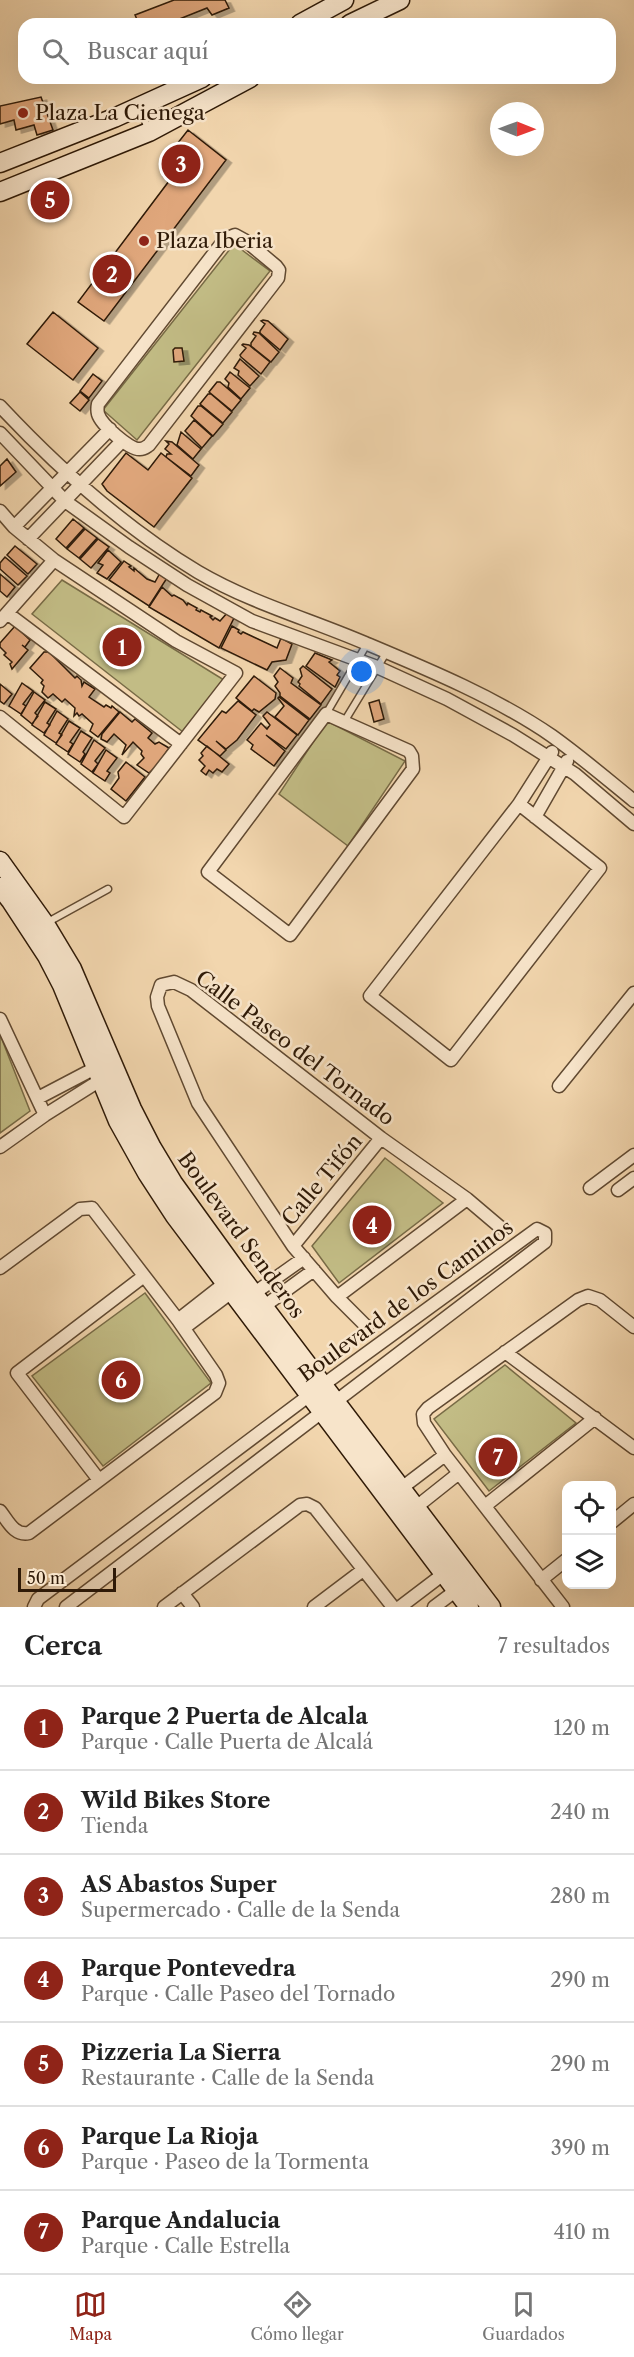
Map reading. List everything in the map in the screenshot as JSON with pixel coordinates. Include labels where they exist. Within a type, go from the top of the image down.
[{"type":"main road","points":[[311,18],[344,0]]},
{"type":"main road","points":[[362,18],[400,0]]},
{"type":"main road","points":[[0,163],[140,107],[189,84]]},
{"type":"main road","points":[[0,192],[149,132],[239,84]]},
{"type":"main road","name":"Boulevard Senderos","points":[[0,861],[39,928]]},
{"type":"main road","name":"Boulevard Senderos","points":[[0,887],[39,928],[72,969],[97,1024],[106,1070],[173,1182],[244,1293],[463,1585],[491,1607]]},
{"type":"main road","name":"Boulevard Senderos","points":[[463,1585],[469,1607]]},
{"type":"street","points":[[235,235],[242,238],[276,266],[279,270],[278,278],[149,445],[135,449],[122,441],[98,416],[100,399],[225,239],[235,235]]},
{"type":"street","points":[[0,406],[30,439],[119,516],[198,572],[271,608],[386,652],[482,697],[558,741],[634,801]]},
{"type":"street","points":[[14,527],[110,429]]},
{"type":"street","points":[[0,433],[65,501],[138,554],[187,585],[252,621],[377,667],[447,699],[564,767],[599,793],[634,824]]},
{"type":"street","points":[[28,539],[122,441]]},
{"type":"street","points":[[0,511],[14,527],[54,560],[176,642],[236,673],[124,817],[0,717]]},
{"type":"street","points":[[54,560],[4,617],[181,744]]},
{"type":"street","points":[[326,714],[409,751],[412,756],[413,769],[290,935],[208,872],[326,714]]},
{"type":"street","points":[[519,804],[600,868],[451,1060],[370,996],[519,804],[558,741]]},
{"type":"street","points":[[535,817],[572,752]]},
{"type":"street","name":"Calle Paseo del Tornado","points":[[367,1327],[293,1246],[198,1103],[158,1006],[157,997],[161,985],[174,982],[191,990],[381,1138],[467,1199],[500,1227]]},
{"type":"street","points":[[559,1086],[634,993]]},
{"type":"street","points":[[0,1019],[45,1115]]},
{"type":"street","points":[[38,1098],[106,1070]]},
{"type":"street","points":[[0,1148],[106,1070]]},
{"type":"street","name":"Calle Tifón","points":[[293,1246],[381,1138]]},
{"type":"street","points":[[590,1188],[634,1155]]},
{"type":"street","points":[[618,1190],[634,1178]]},
{"type":"street","points":[[338,1297],[467,1199]]},
{"type":"street","points":[[0,1268],[85,1207],[92,1208],[181,1324],[216,1375],[219,1383],[215,1393],[29,1533],[22,1534],[15,1531],[0,1511]]},
{"type":"street","name":"Boulevard de los Caminos","points":[[34,1607],[38,1599],[317,1390],[537,1229],[545,1233],[545,1242],[66,1607]]},
{"type":"street","points":[[181,1324],[244,1293],[304,1258]]},
{"type":"street","points":[[244,1293],[314,1270]]},
{"type":"street","points":[[99,1480],[16,1372],[144,1276]]},
{"type":"street","points":[[563,1607],[445,1455],[424,1423],[423,1414],[428,1408],[578,1300],[588,1296],[600,1300],[634,1327]]},
{"type":"street","points":[[505,1352],[634,1448]]},
{"type":"street","points":[[485,1506],[595,1418]]},
{"type":"street","points":[[394,1494],[445,1455]]},
{"type":"street","points":[[409,1513],[459,1473]]},
{"type":"street","points":[[164,1607],[300,1505],[307,1504],[315,1508],[393,1607]]},
{"type":"street","points":[[616,1519],[634,1504]]},
{"type":"street","points":[[541,1580],[562,1564]]},
{"type":"street","points":[[400,1607],[451,1568]]},
{"type":"street","points":[[314,1607],[363,1570]]},
{"type":"street","points":[[434,1607],[463,1585]]},
{"type":"street","points":[[182,1593],[193,1607]]},
{"type":"lane","points":[[140,107],[149,132]]},
{"type":"lane","points":[[326,714],[367,644]]},
{"type":"lane","points":[[344,722],[386,652]]},
{"type":"lane","points":[[39,928],[108,889]]},
{"type":"shaded area","points":[[234,244],[270,271],[137,440],[103,410]]},
{"type":"shaded area","points":[[62,580],[224,680],[183,732],[32,614]]},
{"type":"shaded area","points":[[327,721],[405,761],[348,846],[279,794]]},
{"type":"shaded area","points":[[0,1038],[30,1111],[0,1133]]},
{"type":"shaded area","points":[[385,1158],[443,1203],[339,1283],[312,1246]]},
{"type":"shaded area","points":[[145,1293],[211,1383],[103,1466],[32,1376]]},
{"type":"shaded area","points":[[505,1365],[576,1423],[489,1491],[434,1419]]},
{"type":"building","points":[[174,0],[225,0],[229,8],[212,15],[207,8],[182,18],[136,18],[135,15]]},
{"type":"building","name":"Plaza La Cienega","points":[[41,97],[53,130],[37,135],[34,125],[16,130],[14,120],[0,124],[0,106]]},
{"type":"building","name":"Plaza Iberia","points":[[188,130],[226,160],[104,321],[78,302],[169,181],[163,176],[171,164],[170,153]]},
{"type":"building","points":[[58,187],[64,207],[42,214],[36,193]]},
{"type":"building","points":[[53,312],[98,348],[73,380],[27,344]]},
{"type":"building","points":[[261,321],[268,321],[288,339],[280,350],[260,333],[265,324]]},
{"type":"building","points":[[254,332],[259,333],[279,352],[271,362],[251,346],[256,336]]},
{"type":"building","points":[[243,344],[249,345],[270,362],[261,374],[241,357],[240,355],[246,348]]},
{"type":"building","points":[[182,348],[184,361],[174,362],[173,350]]},
{"type":"building","points":[[240,359],[259,376],[250,386],[234,368]]},
{"type":"building","points":[[230,372],[250,388],[241,399],[228,387],[229,383],[225,379]]},
{"type":"building","points":[[93,374],[102,381],[89,398],[80,391]]},
{"type":"building","points":[[217,382],[241,400],[232,411],[209,392]]},
{"type":"building","points":[[80,392],[89,400],[80,411],[70,403]]},
{"type":"building","points":[[208,394],[232,412],[223,423],[200,404]]},
{"type":"building","points":[[198,406],[223,424],[213,436],[191,416]]},
{"type":"building","points":[[194,420],[212,436],[202,448],[185,431]]},
{"type":"building","points":[[181,432],[201,449],[193,459],[177,445]]},
{"type":"building","points":[[166,441],[172,442],[199,465],[191,476],[166,457],[167,454],[171,454],[165,449],[169,444]]},
{"type":"building","points":[[126,453],[148,470],[161,453],[192,478],[154,527],[107,491],[102,484]]},
{"type":"building","points":[[7,459],[16,472],[0,486],[0,466]]},
{"type":"building","points":[[73,519],[84,528],[66,548],[56,539]]},
{"type":"building","points":[[85,529],[97,538],[79,558],[67,549]]},
{"type":"building","points":[[98,539],[109,547],[91,568],[80,559]]},
{"type":"building","points":[[15,546],[37,564],[28,574],[7,555]]},
{"type":"building","points":[[108,550],[121,562],[107,579],[97,573],[103,565],[98,563]]},
{"type":"building","points":[[5,557],[27,576],[18,585],[0,569],[0,563]]},
{"type":"building","points":[[124,561],[147,579],[155,582],[160,573],[167,578],[149,606],[109,580]]},
{"type":"building","points":[[0,574],[15,587],[7,597],[0,591]]},
{"type":"building","points":[[162,587],[187,605],[188,603],[197,608],[196,610],[212,616],[210,617],[213,620],[215,618],[220,621],[228,612],[235,616],[219,648],[149,607]]},
{"type":"building","points":[[15,626],[30,640],[25,647],[22,645],[28,650],[12,669],[10,664],[12,662],[4,655],[6,653],[0,647],[0,643]]},
{"type":"building","points":[[232,626],[241,634],[243,632],[277,648],[281,638],[292,644],[286,660],[272,662],[267,670],[221,648]]},
{"type":"building","points":[[44,652],[49,652],[75,678],[77,676],[82,686],[84,682],[95,689],[89,697],[104,707],[106,705],[111,708],[112,706],[119,712],[98,737],[90,731],[93,724],[82,714],[79,716],[77,713],[74,716],[75,708],[65,699],[62,702],[53,694],[48,698],[42,692],[43,680],[30,668]]},
{"type":"building","points":[[315,653],[332,660],[329,662],[340,671],[335,687],[306,666]]},
{"type":"building","points":[[303,666],[332,689],[321,704],[299,686],[298,682],[302,676],[300,669]]},
{"type":"building","points":[[280,668],[293,678],[291,683],[321,705],[310,719],[280,696],[275,686],[278,682],[274,676]]},
{"type":"building","points":[[254,676],[276,693],[275,699],[259,712],[254,709],[252,711],[236,698]]},
{"type":"building","points":[[22,683],[33,691],[23,704],[26,706],[21,714],[9,706]]},
{"type":"building","points":[[0,684],[12,694],[4,704],[0,701]]},
{"type":"building","points":[[34,692],[45,700],[35,713],[38,716],[32,724],[21,715]]},
{"type":"building","points":[[279,697],[309,720],[298,735],[275,717],[284,706]]},
{"type":"building","points":[[379,700],[384,719],[374,722],[369,703]]},
{"type":"building","points":[[238,701],[256,715],[237,740],[226,749],[216,741],[226,750],[220,756],[198,740],[222,711],[226,713]]},
{"type":"building","points":[[45,702],[56,709],[44,733],[32,725]]},
{"type":"building","points":[[57,711],[68,719],[56,743],[44,735]]},
{"type":"building","points":[[120,712],[132,722],[135,719],[152,733],[148,738],[155,744],[159,742],[169,748],[164,759],[149,773],[137,765],[144,758],[142,751],[133,742],[122,755],[126,745],[114,734],[107,742],[101,739],[102,734]]},
{"type":"building","points":[[267,712],[297,735],[286,749],[266,735],[285,751],[274,766],[251,749],[253,745],[247,740],[261,723],[267,729],[270,725],[263,716]]},
{"type":"building","points":[[69,721],[80,728],[70,742],[73,744],[68,752],[56,744]]},
{"type":"building","points":[[81,731],[92,738],[80,762],[68,754]]},
{"type":"building","points":[[94,740],[105,748],[95,761],[98,764],[92,772],[81,764]]},
{"type":"building","points":[[207,746],[229,764],[222,772],[217,769],[213,773],[209,770],[206,775],[201,771],[205,766],[199,760]]},
{"type":"building","points":[[106,750],[117,758],[107,771],[110,773],[105,781],[93,773]]},
{"type":"building","points":[[126,762],[145,777],[126,801],[111,789],[119,778],[118,772]]},
{"type":"place","name":"Plaza La Cienega","points":[[23,113]]},
{"type":"place","name":"AS Abastos Super","points":[[181,164]]},
{"type":"place","name":"Pizzeria La Sierra","points":[[50,200]]},
{"type":"place","name":"Plaza Iberia","points":[[144,241]]},
{"type":"place","name":"Wild Bikes Store","points":[[112,274]]},
{"type":"place","name":"Parque 2 Puerta de Alcala","points":[[122,647]]},
{"type":"place","name":"Parque Pontevedra","points":[[372,1225]]},
{"type":"place","name":"Parque La Rioja","points":[[121,1380]]},
{"type":"place","name":"Parque Andalucia","points":[[498,1457]]}]
